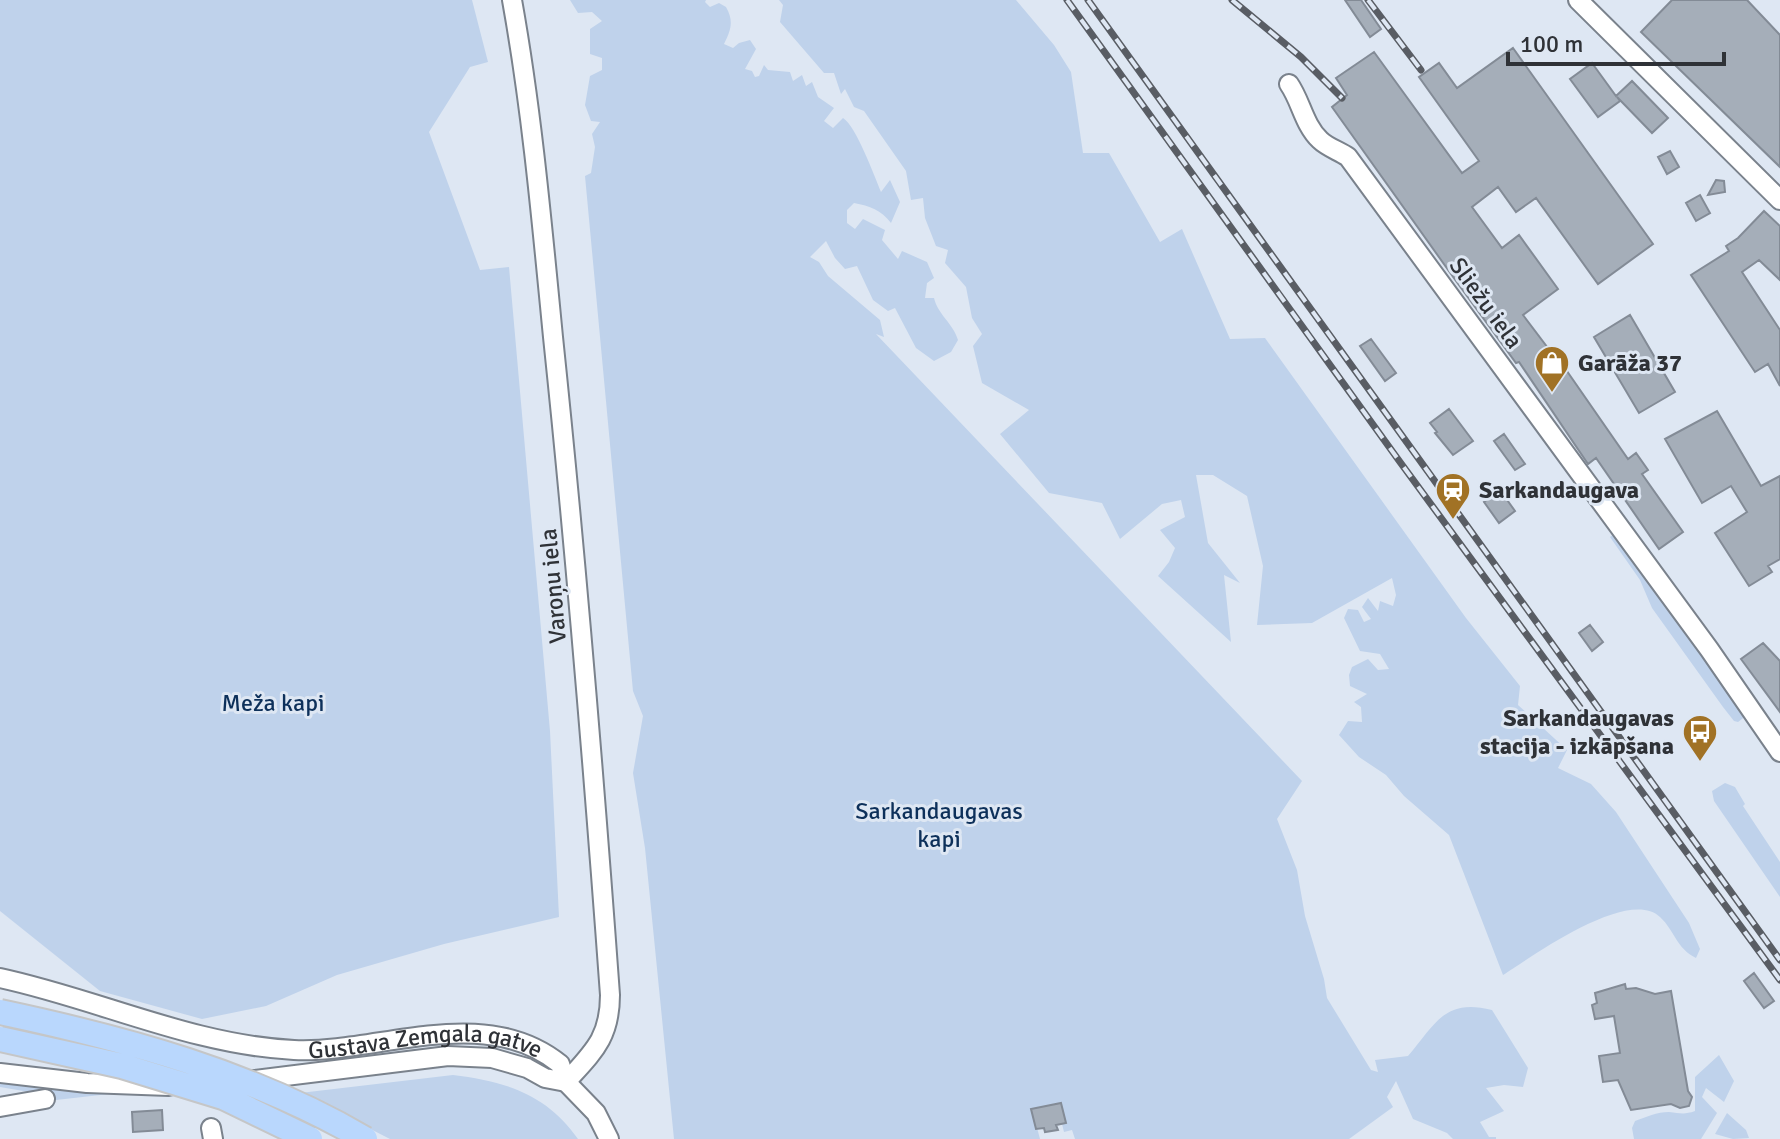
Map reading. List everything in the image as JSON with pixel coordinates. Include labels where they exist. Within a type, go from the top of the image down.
[{"type":"main road","points":[[0,1012],[82,1030],[182,1058],[277,1094],[365,1139]]},
{"type":"main road","points":[[0,1039],[122,1066],[223,1097],[310,1139]]},
{"type":"street","name":"Varoņu iela","points":[[512,0],[533,145],[558,382],[610,995],[604,1036],[566,1082]]},
{"type":"street","points":[[1578,0],[1780,200]]},
{"type":"street","name":"Sliežu iela","points":[[1289,84],[1298,97],[1306,120],[1320,140],[1348,157],[1773,727],[1780,752]]},
{"type":"street","name":"Gustava Zemgala gatve","points":[[0,978],[60,992],[223,1042],[296,1050],[431,1034],[481,1035],[520,1044],[555,1060],[560,1064],[566,1082],[545,1078],[527,1068],[492,1058],[448,1056],[241,1082],[140,1085],[47,1080],[0,1073]]},
{"type":"street","points":[[140,1085],[158,1056],[156,1037],[144,1019]]},
{"type":"street","points":[[566,1082],[596,1113],[609,1139]]},
{"type":"street","points":[[0,1107],[45,1099]]},
{"type":"green space","name":"Meža kapi","points":[[0,0],[472,0],[488,62],[470,67],[429,132],[480,270],[509,267],[550,731],[559,917],[444,944],[337,975],[266,1006],[202,1019],[100,991],[0,911]]},
{"type":"green space","name":"Sarkandaugavas kapi","points":[[570,0],[706,0],[710,7],[719,3],[726,7],[731,21],[724,44],[733,48],[750,40],[756,49],[745,69],[752,71],[755,77],[759,76],[764,65],[768,70],[790,72],[793,81],[802,75],[806,86],[812,82],[818,97],[834,108],[824,121],[833,128],[843,118],[848,123],[881,192],[890,180],[900,202],[891,223],[875,209],[854,203],[847,210],[847,223],[855,229],[863,219],[885,230],[882,240],[898,259],[902,251],[927,262],[934,278],[927,283],[925,298],[934,298],[956,334],[958,340],[951,352],[934,361],[916,348],[895,308],[888,311],[873,300],[857,266],[845,269],[826,241],[810,257],[880,320],[884,337],[876,334],[1302,781],[1277,819],[1297,870],[1305,916],[1327,998],[1371,1070],[1378,1072],[1375,1060],[1408,1056],[1434,1024],[1452,1011],[1463,1007],[1492,1010],[1528,1068],[1523,1087],[1504,1085],[1486,1088],[1504,1111],[1480,1122],[1489,1137],[1496,1139],[1453,1139],[1447,1133],[1413,1119],[1396,1081],[1387,1097],[1393,1107],[1349,1139],[1075,1139],[1072,1130],[1064,1132],[1062,1124],[1066,1122],[1061,1103],[1032,1109],[1040,1139],[674,1139],[645,848],[633,773],[643,716],[633,691],[585,176],[591,173],[595,147],[592,134],[600,122],[591,121],[585,105],[590,76],[602,70],[602,58],[590,54],[590,29],[602,21],[592,12],[578,13]]},
{"type":"green space","points":[[779,0],[1016,0],[1054,45],[1071,72],[1083,153],[1109,153],[1160,242],[1182,229],[1230,339],[1265,338],[1466,618],[1520,686],[1518,705],[1567,750],[1558,768],[1591,784],[1616,812],[1689,923],[1700,949],[1696,958],[1684,949],[1660,917],[1645,910],[1626,911],[1604,917],[1557,940],[1503,975],[1449,835],[1404,796],[1386,775],[1359,757],[1339,735],[1348,721],[1362,722],[1361,707],[1354,702],[1367,694],[1350,686],[1352,667],[1368,659],[1378,670],[1389,669],[1380,654],[1360,651],[1344,618],[1348,609],[1358,610],[1364,622],[1371,619],[1362,607],[1368,598],[1378,611],[1380,601],[1393,606],[1396,595],[1392,578],[1312,623],[1257,625],[1263,566],[1247,496],[1213,475],[1196,475],[1208,543],[1240,583],[1224,575],[1231,642],[1158,576],[1175,548],[1160,530],[1185,517],[1181,500],[1162,504],[1120,539],[1102,503],[1049,493],[1000,434],[1029,410],[982,383],[973,346],[982,334],[972,318],[966,287],[945,263],[948,250],[936,246],[925,218],[923,198],[911,200],[906,171],[864,111],[854,107],[845,89],[841,94],[834,73],[824,73],[780,22],[783,5]]},
{"type":"green space","points":[[1614,534],[1747,715],[1738,722],[1723,707],[1652,608],[1640,580],[1610,537]]},
{"type":"green space","points":[[1725,783],[1735,787],[1745,804],[1743,806],[1780,862],[1780,897],[1714,801],[1712,791]]},
{"type":"green space","points":[[1719,1055],[1734,1081],[1724,1102],[1706,1088],[1702,1097],[1717,1113],[1701,1139],[1634,1139],[1632,1128],[1635,1121],[1660,1113],[1695,1111],[1695,1077]]},
{"type":"green space","points":[[453,1075],[490,1081],[523,1092],[553,1111],[578,1139],[390,1139],[300,1093]]},
{"type":"green space","points":[[0,1081],[109,1094],[56,1100],[0,1087]]},
{"type":"green space","points":[[1727,1113],[1746,1130],[1749,1138],[1733,1139],[1715,1134]]},
{"type":"building","points":[[1345,0],[1361,0],[1381,29],[1370,37]]},
{"type":"building","points":[[1672,0],[1747,0],[1780,35],[1780,167],[1641,32]]},
{"type":"building","points":[[1513,48],[1653,244],[1598,284],[1536,198],[1516,212],[1498,187],[1472,207],[1502,248],[1519,235],[1558,289],[1523,315],[1553,351],[1628,459],[1636,453],[1648,470],[1642,474],[1683,532],[1659,549],[1596,458],[1588,464],[1519,362],[1516,363],[1332,107],[1347,95],[1336,78],[1374,52],[1462,173],[1479,161],[1419,77],[1439,63],[1457,88]]},
{"type":"building","points":[[1592,63],[1616,96],[1632,81],[1668,118],[1652,133],[1617,97],[1620,101],[1598,117],[1570,79]]},
{"type":"building","points":[[1670,151],[1679,167],[1667,174],[1658,157]]},
{"type":"building","points":[[1716,180],[1724,181],[1725,192],[1708,195]]},
{"type":"building","points":[[1700,195],[1710,213],[1696,221],[1686,203]]},
{"type":"building","points":[[1764,211],[1780,226],[1780,280],[1759,260],[1742,272],[1780,330],[1780,386],[1768,364],[1755,372],[1691,275],[1729,251],[1726,246]]},
{"type":"building","points":[[1630,315],[1675,392],[1639,413],[1594,337]]},
{"type":"building","points":[[1371,339],[1396,373],[1385,381],[1360,346]]},
{"type":"building","name":"Sarkandaugava","points":[[1449,409],[1473,441],[1453,455],[1430,423]]},
{"type":"building","points":[[1717,411],[1761,486],[1780,476],[1780,559],[1768,566],[1772,572],[1749,586],[1715,533],[1747,512],[1731,486],[1702,503],[1665,439]]},
{"type":"building","points":[[1504,434],[1525,464],[1515,470],[1494,441]]},
{"type":"building","points":[[1500,490],[1515,511],[1499,523],[1484,502]]},
{"type":"building","points":[[1590,625],[1603,642],[1592,651],[1579,633]]},
{"type":"building","points":[[1763,643],[1780,661],[1780,712],[1741,659]]},
{"type":"building","points":[[1754,973],[1774,1001],[1764,1008],[1744,981]]},
{"type":"building","points":[[1625,984],[1626,989],[1636,988],[1655,994],[1671,991],[1688,1091],[1692,1097],[1689,1106],[1680,1108],[1671,1104],[1631,1110],[1618,1080],[1603,1082],[1599,1056],[1620,1053],[1614,1016],[1595,1019],[1592,1005],[1597,1003],[1595,993]]},
{"type":"building","points":[[1061,1103],[1066,1123],[1056,1125],[1058,1130],[1045,1132],[1044,1128],[1036,1129],[1031,1109]]},
{"type":"building","points":[[162,1110],[163,1130],[133,1132],[132,1112]]},
{"type":"railway","points":[[1067,0],[1400,462],[1780,980]]},
{"type":"railway","points":[[1088,0],[1780,960]]},
{"type":"railway","points":[[1232,0],[1301,57],[1342,98]]},
{"type":"railway","points":[[1368,0],[1421,70]]},
{"type":"place","name":"Garāža 37","points":[[1552,394]]},
{"type":"place","name":"Sarkandaugava","points":[[1453,521]]},
{"type":"place","name":"Sarkandaugavas stacija - izkāpšana","points":[[1700,763]]}]
